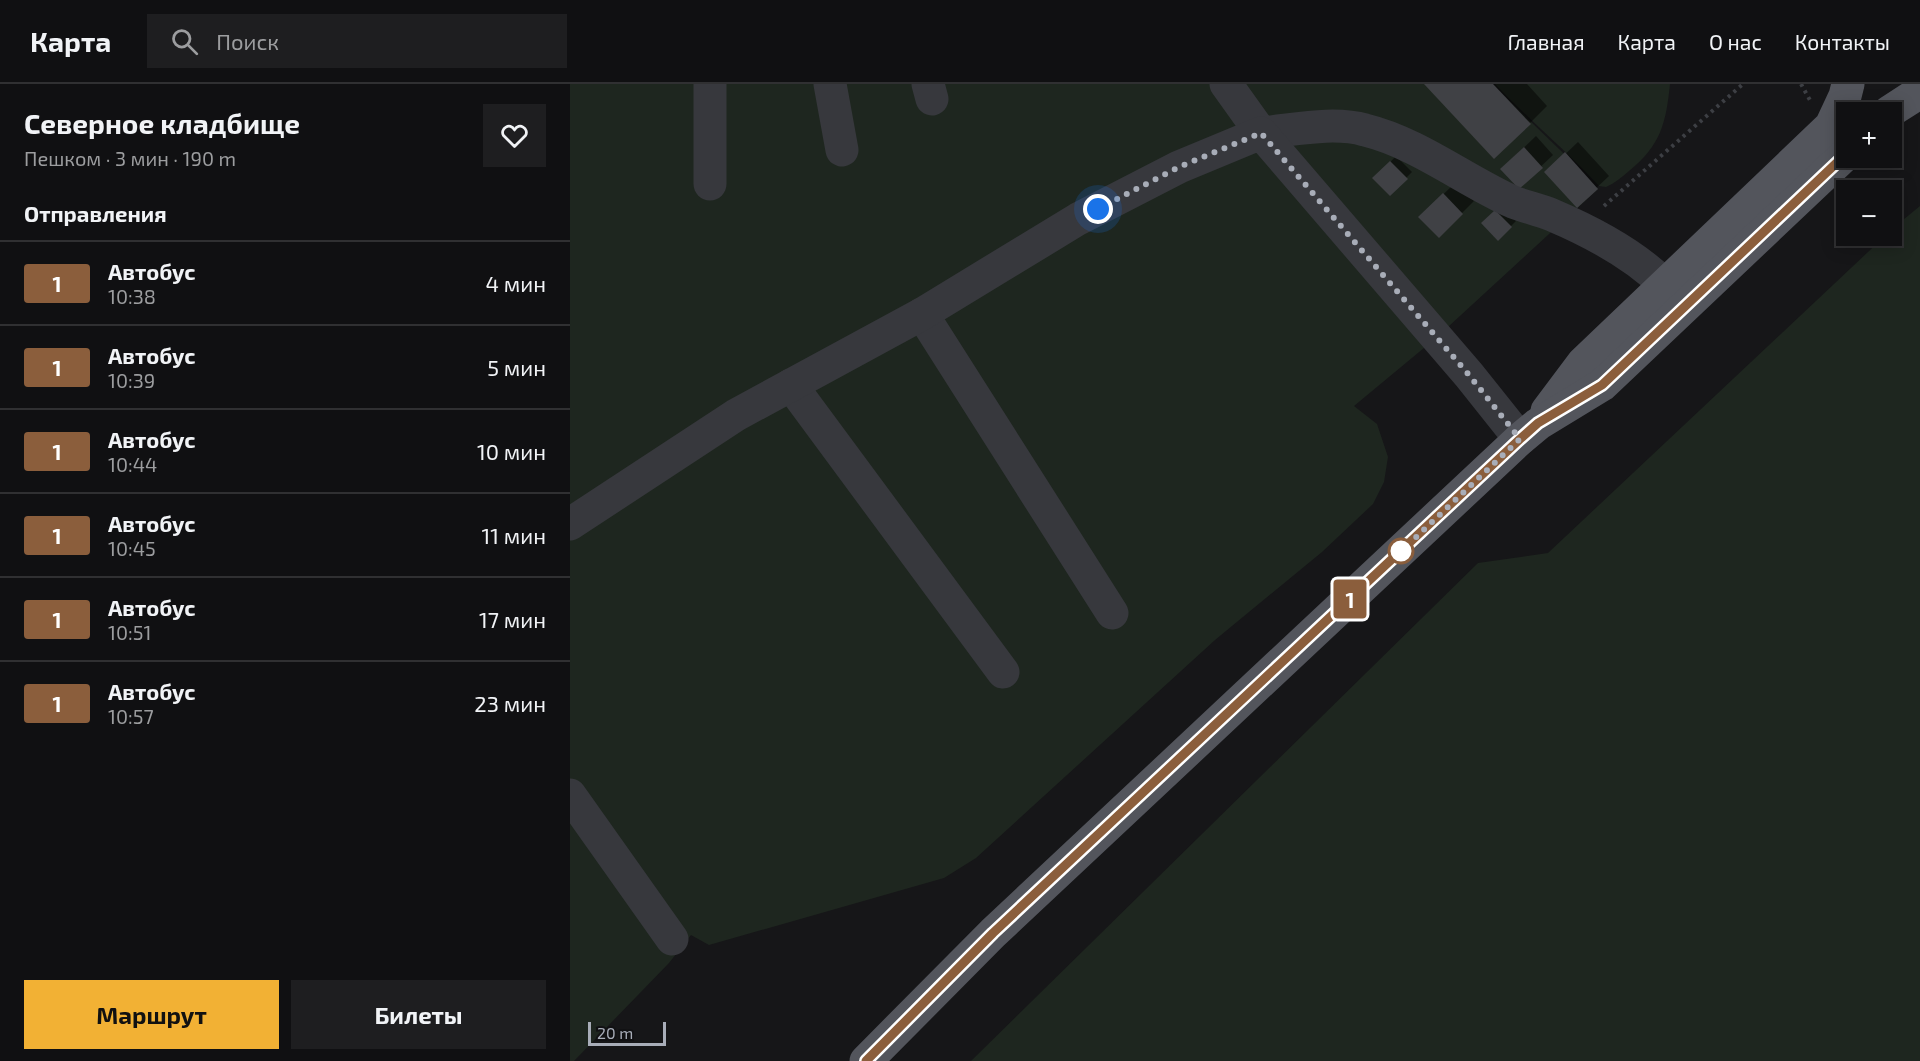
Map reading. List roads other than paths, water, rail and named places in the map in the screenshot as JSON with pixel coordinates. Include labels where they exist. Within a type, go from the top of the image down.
[{"type":"main road","points":[[1675,296],[1831,126],[1848,84]]},
{"type":"main road","points":[[1902,104],[1920,92]]},
{"type":"main road","points":[[866,1061],[993,933],[1529,431],[1583,363],[1675,296],[1836,162]]},
{"type":"street","points":[[710,84],[710,184]]},
{"type":"street","points":[[830,84],[842,150]]},
{"type":"street","points":[[1226,84],[1261,133],[1469,375],[1529,431]]},
{"type":"street","points":[[570,524],[736,415],[922,314],[1078,219],[1179,167],[1261,133],[1327,127],[1363,129],[1387,136],[1514,202],[1552,214],[1611,245],[1638,262],[1675,296]]},
{"type":"street","points":[[922,314],[1112,613]]},
{"type":"street","points":[[791,385],[1003,672]]},
{"type":"street","points":[[570,795],[672,939]]}]
